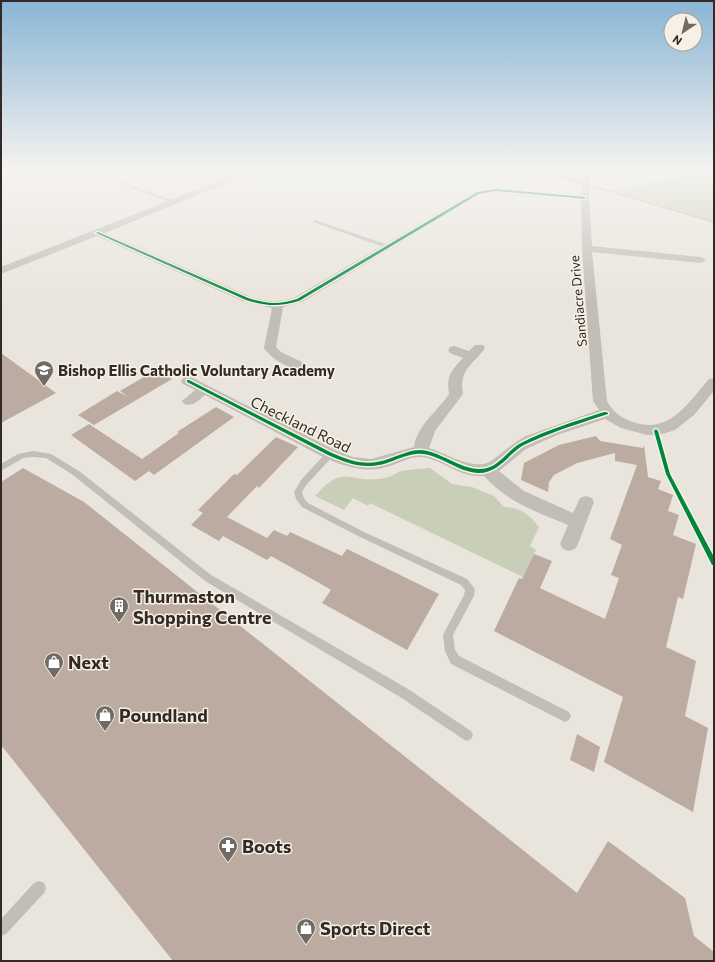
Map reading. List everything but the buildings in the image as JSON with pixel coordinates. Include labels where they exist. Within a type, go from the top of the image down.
[{"type":"street","points":[[1,271],[144,214]]},
{"type":"street","points":[[97,233],[247,300],[265,305],[278,305],[298,300],[444,214]]},
{"type":"street","name":"Sandiacre Drive","points":[[586,214],[587,249],[600,401],[606,413]]},
{"type":"street","points":[[587,249],[701,260]]},
{"type":"street","points":[[278,305],[270,348],[277,355],[297,365]]},
{"type":"street","points":[[421,452],[423,438],[456,394],[454,383],[456,372],[474,352],[454,350]]},
{"type":"street","name":"Checkland Road","points":[[188,381],[348,462],[374,465],[409,453],[421,452],[434,455],[464,467],[479,471],[488,470]]},
{"type":"street","points":[[578,522],[522,498],[508,490],[497,481],[488,470],[516,448],[543,434],[606,413],[617,422],[635,428],[656,431],[668,429],[679,421],[714,382]]},
{"type":"street","points":[[189,401],[205,389]]},
{"type":"street","points":[[569,544],[586,502]]},
{"type":"lane","points":[[687,214],[714,222]]},
{"type":"lane","points":[[315,221],[389,247]]},
{"type":"lane","points":[[1,468],[21,456],[33,454],[48,456],[76,473],[208,578],[404,692],[467,735]]},
{"type":"lane","points":[[330,454],[304,482],[298,492],[300,498],[306,505],[361,534],[464,582],[470,589],[469,596],[448,635],[450,651],[455,660],[564,716]]},
{"type":"lane","points":[[1,929],[39,888]]},
{"type":"green space","points":[[691,214],[714,214],[714,221]]},
{"type":"green space","points":[[430,468],[452,484],[472,487],[494,496],[504,507],[520,510],[535,522],[539,527],[530,546],[536,550],[523,577],[370,503],[368,506],[353,498],[344,510],[315,496],[325,485],[334,479],[341,477],[348,476],[363,479],[387,478],[403,471]]},
{"type":"cycle path","points":[[97,233],[247,299],[261,303],[278,305],[298,300],[443,214]]},
{"type":"cycle path","points":[[188,381],[330,454],[364,465],[378,464],[407,454],[420,452],[437,456],[471,470],[487,470],[501,462],[521,445],[531,440],[606,413]]},
{"type":"cycle path","points":[[656,431],[668,474],[714,563]]},
{"type":"place","name":"Bishop Ellis Catholic Voluntary Academy","points":[[44,387]]},
{"type":"place","name":"Thurmaston Shopping Centre","points":[[119,623]]},
{"type":"place","name":"Next","points":[[54,679]]},
{"type":"place","name":"Poundland","points":[[105,732]]},
{"type":"place","name":"Boots","points":[[228,863]]},
{"type":"place","name":"Sports Direct","points":[[306,945]]}]
